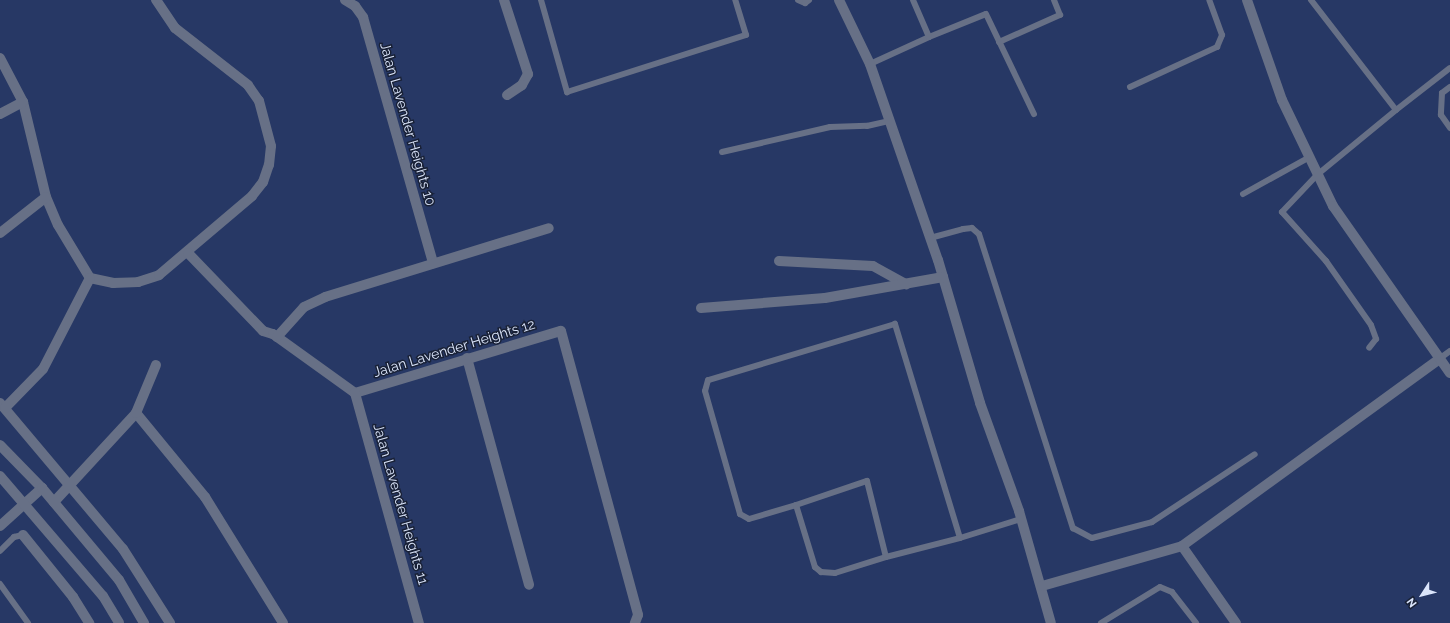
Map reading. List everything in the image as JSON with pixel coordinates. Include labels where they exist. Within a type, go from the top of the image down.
[{"type":"street","points":[[0,58],[23,102],[46,197],[58,226],[90,278],[113,283],[138,282],[159,275],[188,253],[263,182],[269,165],[270,146],[259,101],[248,85],[175,28],[156,0]]},
{"type":"street","name":"Jalan Lavender Heights 10","points":[[345,0],[355,6],[363,16],[433,264]]},
{"type":"street","points":[[504,0],[528,74],[522,85],[507,95]]},
{"type":"street","points":[[839,0],[870,64],[888,121],[930,238],[980,403],[1021,519],[1042,586],[1051,623]]},
{"type":"street","points":[[1247,0],[1282,100],[1317,175],[1356,240],[1450,373]]},
{"type":"street","points":[[0,114],[23,102]]},
{"type":"street","points":[[0,233],[46,197]]},
{"type":"street","points":[[277,337],[304,307],[325,297],[549,228]]},
{"type":"street","points":[[188,253],[263,331],[277,337],[354,393]]},
{"type":"street","points":[[779,261],[873,266],[906,284]]},
{"type":"street","points":[[701,308],[825,298],[943,277]]},
{"type":"street","points":[[90,278],[43,369],[2,405],[123,548],[170,623]]},
{"type":"street","name":"Jalan Lavender Heights 12","points":[[354,393],[561,331],[638,615],[635,623]]},
{"type":"street","points":[[467,358],[529,585]]},
{"type":"street","points":[[1042,586],[1182,546],[1439,359]]},
{"type":"street","points":[[54,502],[70,487],[136,413],[156,366]]},
{"type":"street","name":"Jalan Lavender Heights 11","points":[[354,393],[419,623]]},
{"type":"street","points":[[136,413],[205,497],[283,623]]},
{"type":"street","points":[[0,445],[42,488],[119,580],[144,623]]},
{"type":"street","points":[[0,476],[103,596],[119,623]]},
{"type":"street","points":[[0,526],[42,488]]},
{"type":"street","points":[[23,535],[73,597],[89,623]]},
{"type":"street","points":[[1182,546],[1236,623]]},
{"type":"lane","points":[[541,0],[567,92],[746,35],[735,0]]},
{"type":"lane","points":[[798,0],[805,3],[809,0]]},
{"type":"lane","points":[[913,0],[929,37]]},
{"type":"lane","points":[[999,42],[1060,14],[1054,0]]},
{"type":"lane","points":[[1130,87],[1217,47],[1222,35],[1209,0]]},
{"type":"lane","points":[[1311,0],[1396,110]]},
{"type":"lane","points":[[870,64],[929,37],[986,14],[1034,114]]},
{"type":"lane","points":[[1369,348],[1376,339],[1371,325],[1326,261],[1282,212],[1317,175],[1450,68]]},
{"type":"lane","points":[[1450,87],[1442,93],[1441,115],[1450,128]]},
{"type":"lane","points":[[722,152],[830,127],[867,126],[888,121]]},
{"type":"lane","points":[[1243,194],[1308,158]]},
{"type":"lane","points":[[930,238],[972,228],[979,234],[1073,528],[1092,538],[1152,522],[1255,454]]},
{"type":"lane","points":[[886,557],[867,481],[749,519],[740,514],[704,391],[708,380],[895,324],[960,538]]},
{"type":"lane","points":[[1439,359],[1450,351]]},
{"type":"lane","points":[[796,505],[815,567],[821,572],[834,573],[886,557],[960,538],[1021,519]]},
{"type":"lane","points":[[0,551],[14,537],[23,535]]},
{"type":"lane","points":[[0,584],[28,623]]},
{"type":"lane","points":[[1101,623],[1160,587],[1172,592],[1196,623]]}]
